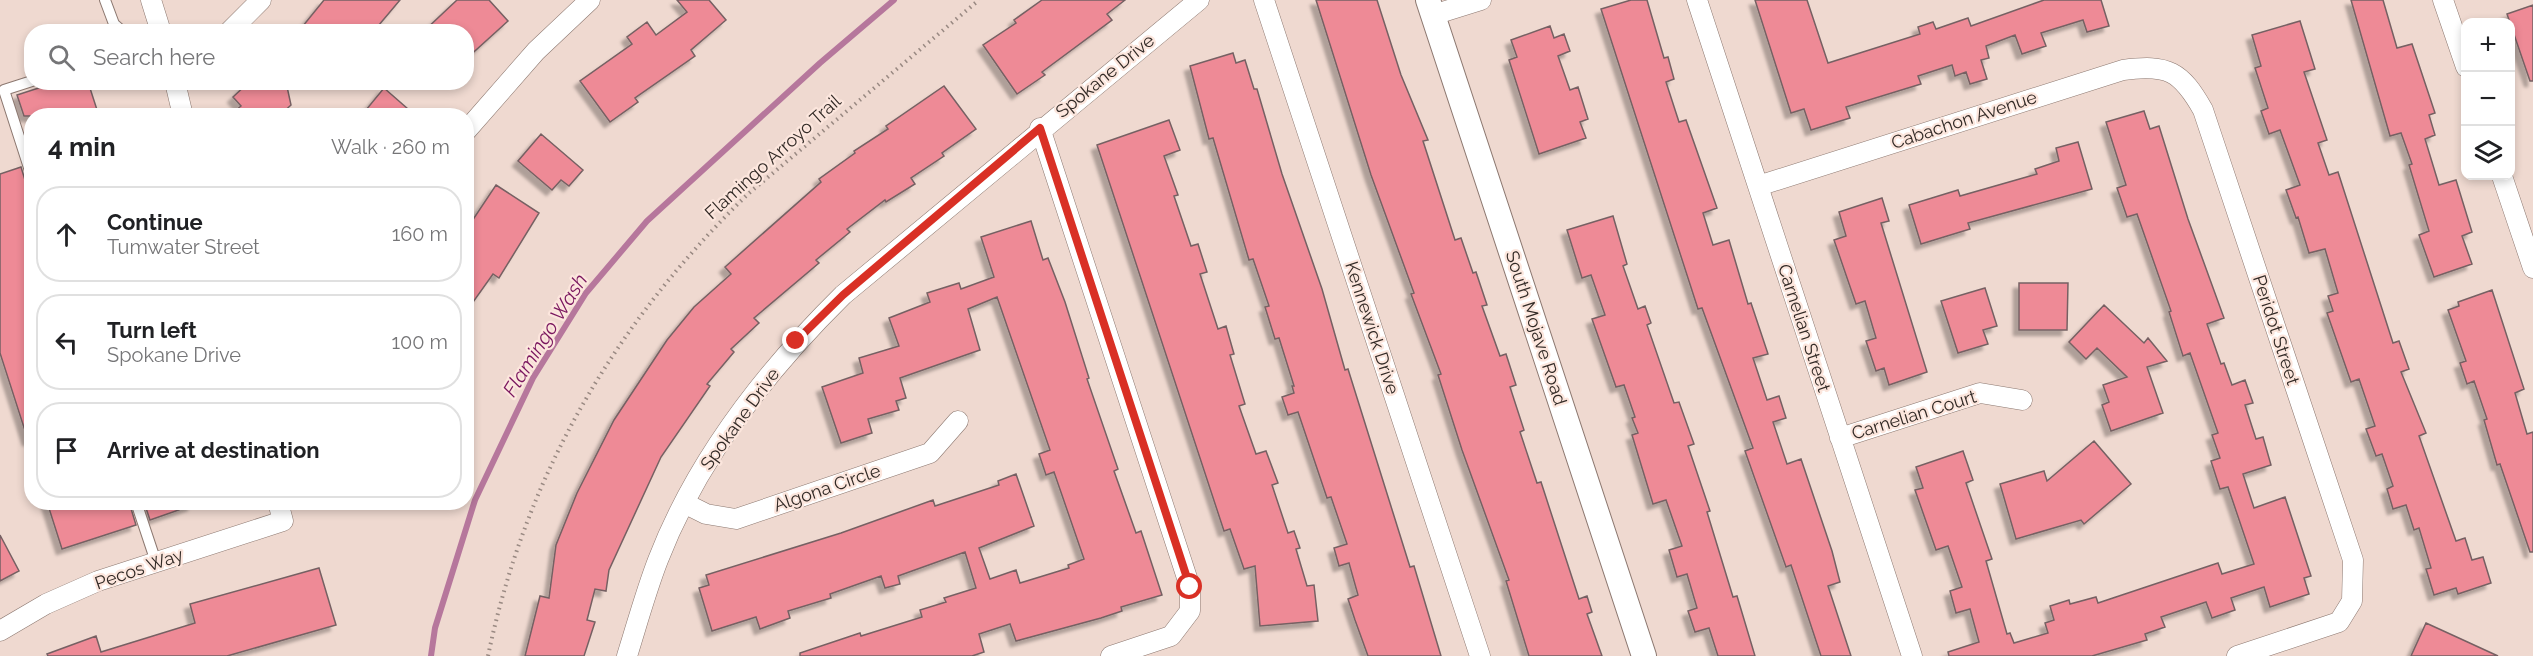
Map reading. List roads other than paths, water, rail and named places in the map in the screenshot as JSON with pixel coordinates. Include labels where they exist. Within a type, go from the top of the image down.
[{"type":"street","points":[[151,0],[158,24]]},
{"type":"street","points":[[237,24],[261,0]]},
{"type":"street","points":[[474,121],[536,51],[590,0]]},
{"type":"street","name":"Spokane Drive","points":[[627,656],[658,560],[684,503],[711,454],[796,341],[843,295],[1040,128],[1199,0]]},
{"type":"street","name":"Kennewick Drive","points":[[1263,0],[1480,656]]},
{"type":"street","points":[[1431,8],[1481,0]]},
{"type":"street","name":"Carnelian Street","points":[[1697,0],[1912,656]]},
{"type":"street","points":[[2443,0],[2461,52]]},
{"type":"street","name":"South Mojave Road","points":[[1431,8],[1644,656]]},
{"type":"street","name":"Cabachon Avenue","points":[[1758,186],[2123,70],[2149,66],[2171,70]]},
{"type":"street","name":"Peridot Street","points":[[2171,70],[2189,86],[2203,110],[2353,560],[2352,601],[2339,622],[2237,656]]},
{"type":"street","points":[[177,90],[181,108]]},
{"type":"street","points":[[1040,128],[1190,587],[1190,611],[1171,636],[1111,656]]},
{"type":"street","points":[[2503,180],[2533,268]]},
{"type":"street","name":"Carnelian Court","points":[[1840,438],[1980,393],[2022,400]]},
{"type":"street","name":"Algona Circle","points":[[684,503],[706,514],[736,519],[930,453],[958,421]]},
{"type":"street","name":"Pecos Way","points":[[0,631],[46,604],[98,581],[156,562],[280,512]]},
{"type":"lane","points":[[105,0],[114,24]]},
{"type":"lane","points":[[24,84],[2,91],[24,154]]},
{"type":"lane","points":[[139,510],[156,562]]},
{"type":"waterway","name":"Flamingo Wash","points":[[474,503],[533,378],[586,293],[647,221],[820,63],[894,0]]},
{"type":"waterway","name":"Flamingo Wash","points":[[431,656],[435,628],[472,510]]}]
